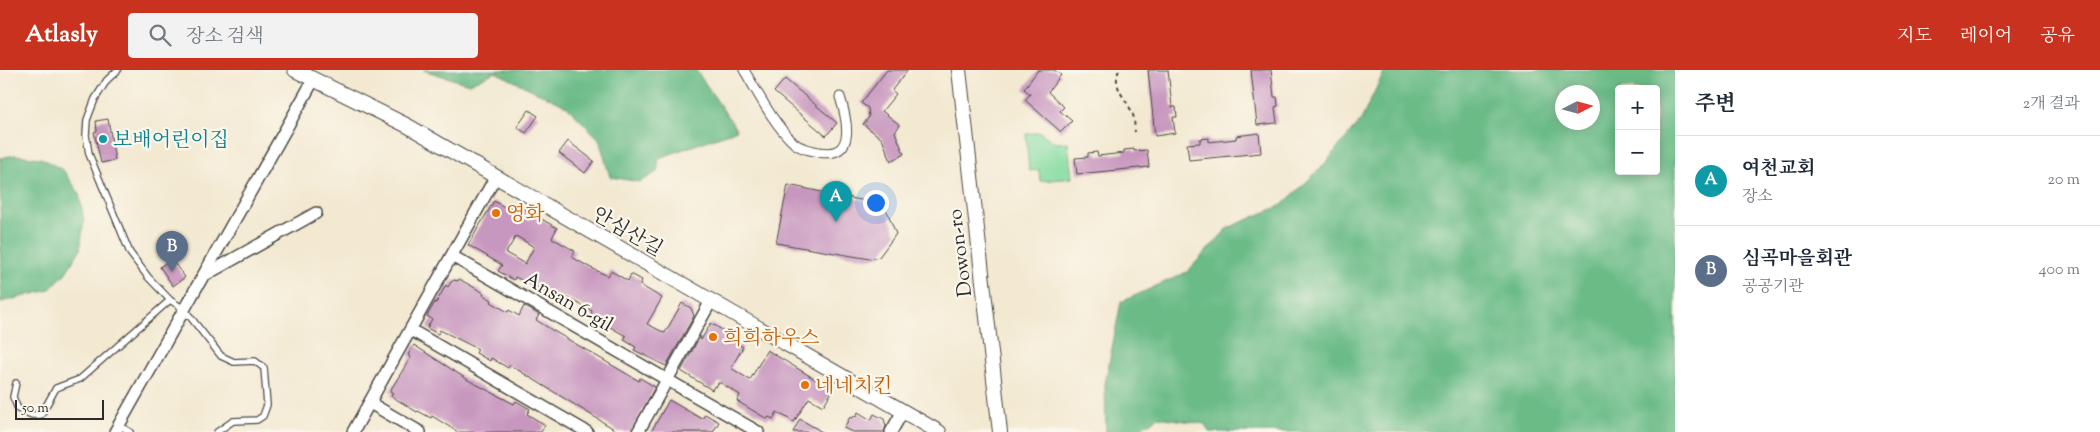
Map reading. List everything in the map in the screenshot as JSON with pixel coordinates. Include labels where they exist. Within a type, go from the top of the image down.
[{"type":"street","name":"안심산길","points":[[295,70],[408,126],[495,178],[939,432]]},
{"type":"street","points":[[744,70],[786,135],[796,145],[804,149],[831,154],[840,149],[846,140],[847,127],[840,97]]},
{"type":"street","name":"Dowon-ro","points":[[959,70],[1000,432]]},
{"type":"street","points":[[117,429],[314,79]]},
{"type":"street","points":[[353,432],[495,178]]},
{"type":"street","points":[[203,276],[316,213]]},
{"type":"street","name":"Ansan 6-gil","points":[[452,256],[758,432]]},
{"type":"street","points":[[638,432],[711,301]]},
{"type":"street","points":[[410,330],[588,432]]},
{"type":"street","points":[[370,403],[420,432]]},
{"type":"street","points":[[891,432],[903,411]]},
{"type":"lane","points":[[118,70],[107,80],[90,109],[86,131],[89,154],[130,253],[148,277],[170,300],[184,309],[221,356],[234,362],[254,361],[264,368],[267,405],[263,416],[254,421],[234,421],[217,432]]},
{"type":"lane","points":[[16,383],[13,397],[18,409],[26,414],[42,415],[56,388],[80,379],[170,300]]},
{"type":"lane","points":[[117,429],[130,432]]},
{"type":"path","points":[[1119,70],[1117,85],[1133,114],[1135,132]]},
{"type":"green space","points":[[423,70],[696,70],[737,130],[659,158],[657,172],[640,182],[610,177],[599,139],[566,106],[495,72],[469,84]]},
{"type":"green space","points":[[1385,70],[1675,70],[1675,432],[1209,432],[1205,424],[1158,417],[1135,432],[1106,432],[1105,384],[1121,302],[1187,272],[1228,228],[1282,205],[1322,167],[1361,120]]},
{"type":"green space","points":[[1040,132],[1055,143],[1068,142],[1072,178],[1040,181],[1039,170],[1029,171],[1026,134]]},
{"type":"green space","points":[[15,155],[41,158],[63,170],[79,193],[84,221],[80,250],[65,274],[49,290],[1,302],[0,158]]},
{"type":"building","points":[[887,70],[908,70],[892,90],[896,94],[882,111],[900,125],[895,132],[904,154],[891,161],[882,139],[863,124],[869,117],[868,108],[861,103]]},
{"type":"building","points":[[1038,70],[1054,70],[1061,75],[1048,92],[1064,107],[1060,111],[1072,121],[1061,132],[1025,100],[1030,94],[1024,89]]},
{"type":"building","points":[[1148,70],[1168,70],[1172,107],[1176,107],[1177,117],[1173,117],[1175,133],[1155,136]]},
{"type":"building","points":[[1251,70],[1271,70],[1274,97],[1277,97],[1278,106],[1275,107],[1277,123],[1257,125]]},
{"type":"building","points":[[785,79],[837,123],[826,136],[774,92]]},
{"type":"building","points":[[529,110],[538,116],[526,133],[517,127]]},
{"type":"building","name":"보배어린이집","points":[[108,119],[115,160],[101,163],[94,132],[97,131],[96,121]]},
{"type":"building","points":[[1259,133],[1261,153],[1189,160],[1187,144],[1200,143],[1200,139],[1209,138],[1209,142],[1236,139],[1236,136]]},
{"type":"building","points":[[568,141],[594,161],[585,173],[559,153]]},
{"type":"building","points":[[1134,149],[1134,151],[1147,150],[1149,167],[1077,174],[1075,158],[1088,157],[1088,153],[1097,152],[1098,156],[1124,153],[1124,150]]},
{"type":"building","points":[[788,185],[880,204],[887,211],[896,234],[879,257],[870,259],[776,243]]},
{"type":"building","points":[[494,201],[510,210],[514,203],[557,228],[552,238],[575,251],[572,257],[608,276],[611,271],[628,281],[631,274],[642,280],[640,285],[662,298],[647,324],[665,333],[682,303],[691,308],[694,316],[666,366],[634,350],[636,347],[624,340],[626,336],[591,316],[592,311],[570,299],[551,295],[515,277],[514,280],[498,271],[502,265],[468,245]],"holes":[[[516,236],[534,247],[525,264],[506,253]]]},
{"type":"building","points":[[171,259],[185,277],[173,286],[160,267]]},
{"type":"building","points":[[459,279],[484,293],[483,295],[492,300],[491,302],[508,312],[509,310],[519,316],[524,306],[539,315],[536,320],[552,330],[639,381],[640,378],[655,387],[631,432],[619,432],[510,365],[508,368],[491,358],[490,361],[476,353],[478,349],[440,330],[438,334],[427,328],[432,319],[427,316],[446,285],[448,287],[451,282],[454,280],[458,281]]},
{"type":"building","points":[[711,323],[727,333],[725,337],[743,347],[731,368],[750,380],[767,350],[833,390],[823,406],[809,398],[794,422],[777,412],[773,419],[769,417],[767,419],[737,401],[740,395],[721,383],[718,383],[716,387],[714,386],[712,390],[681,371],[700,336],[701,340]]},
{"type":"building","points":[[414,345],[468,380],[514,404],[516,401],[530,409],[527,414],[545,425],[541,432],[458,432],[432,416],[431,418],[417,412],[391,396],[393,393],[390,391],[411,357],[408,355]]},
{"type":"building","points":[[669,400],[702,419],[705,414],[719,422],[713,432],[651,432]]},
{"type":"building","points":[[858,412],[871,420],[874,414],[884,419],[886,426],[884,432],[852,432],[844,428],[850,417],[852,419],[854,416],[856,417]]},
{"type":"building","points":[[800,419],[822,432],[793,432]]},
{"type":"place","name":"보배어린이집","points":[[103,139]]},
{"type":"place","name":"영화","points":[[496,213]]},
{"type":"place","name":"여천교회","points":[[836,222]]},
{"type":"place","name":"심곡마을회관","points":[[172,272]]},
{"type":"place","name":"희희하우스","points":[[713,337]]},
{"type":"place","name":"네네치킨","points":[[805,385]]}]
